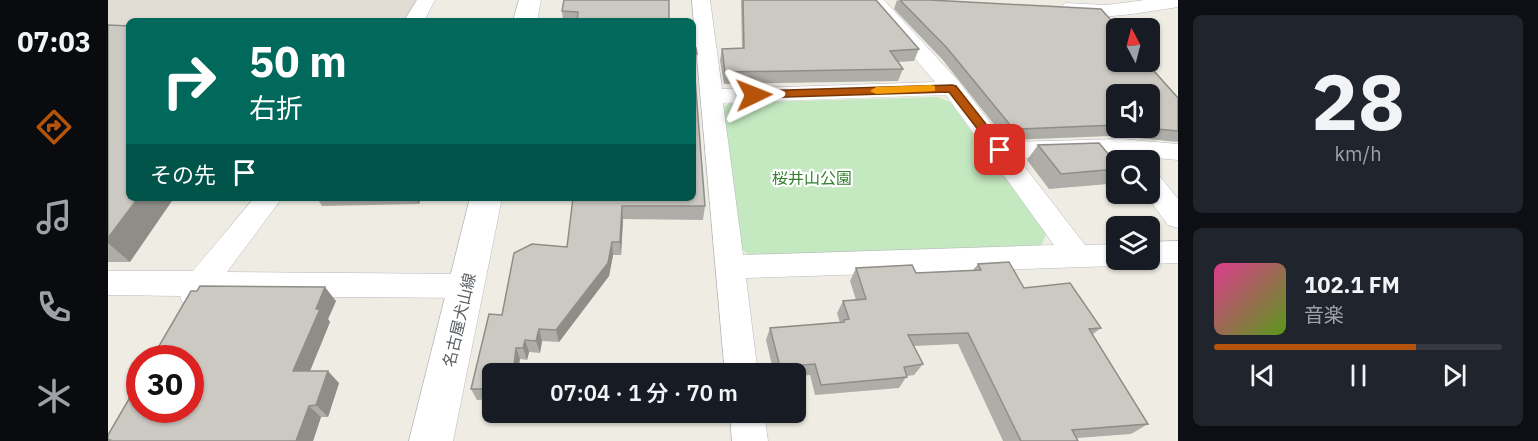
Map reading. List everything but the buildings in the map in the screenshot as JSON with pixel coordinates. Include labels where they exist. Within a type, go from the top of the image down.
[{"type":"main road","points":[[526,18],[530,0]]},
{"type":"main road","name":"名古屋犬山線","points":[[431,441],[485,201]]},
{"type":"street","points":[[416,18],[426,0]]},
{"type":"street","points":[[700,0],[741,363]]},
{"type":"street","points":[[874,0],[952,88],[1078,257]]},
{"type":"street","points":[[885,0],[897,1]]},
{"type":"street","points":[[1048,8],[1106,11],[1178,1]]},
{"type":"street","points":[[1106,11],[1112,18]]},
{"type":"street","points":[[710,96],[952,88]]},
{"type":"street","points":[[1000,150],[1106,153]]},
{"type":"street","points":[[1160,153],[1178,152]]},
{"type":"street","points":[[1160,195],[1178,218]]},
{"type":"street","points":[[177,321],[200,283],[267,201]]},
{"type":"street","points":[[1160,253],[1178,252]]},
{"type":"street","points":[[730,267],[1106,256]]},
{"type":"street","points":[[108,283],[467,286]]},
{"type":"street","points":[[748,423],[750,441]]},
{"type":"shaded area","points":[[108,0],[416,0],[414,9],[406,18],[126,18],[126,45],[108,44]]},
{"type":"green space","name":"桜井山公園","points":[[937,97],[950,102],[1046,234],[1041,246],[754,258],[741,249],[722,109],[729,103]]},
{"type":"slow traffic","points":[[876,91],[931,89]]},
{"type":"route","points":[[754,95],[952,88],[1000,150]]}]
